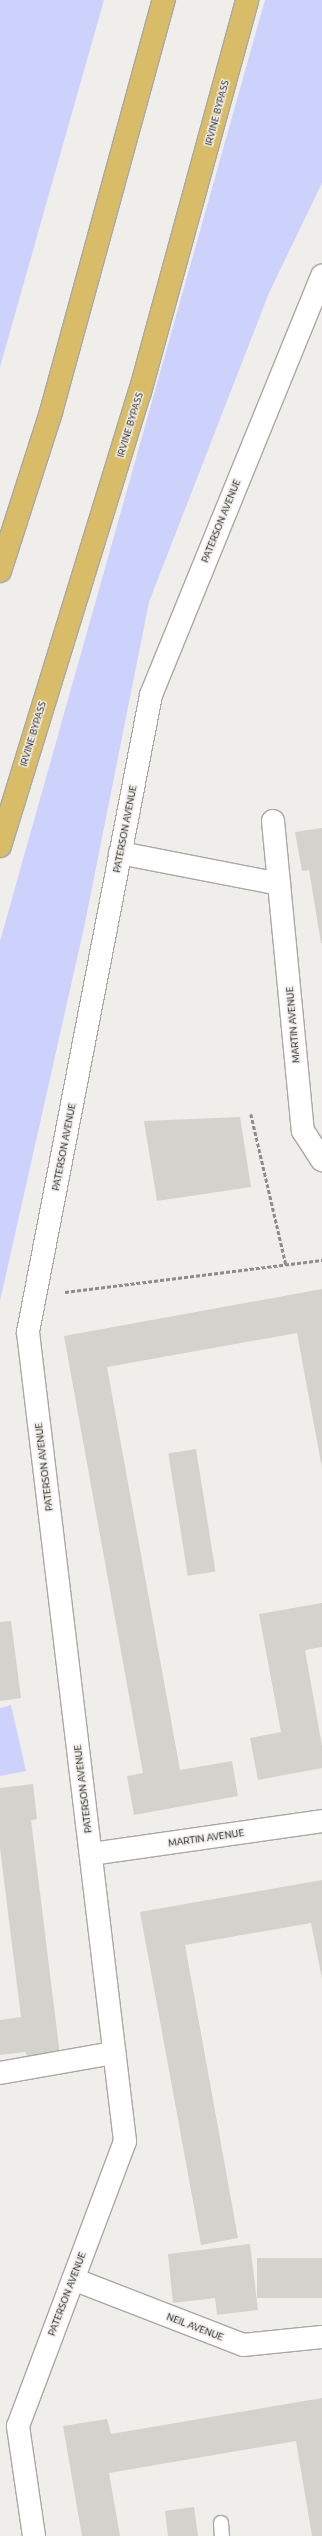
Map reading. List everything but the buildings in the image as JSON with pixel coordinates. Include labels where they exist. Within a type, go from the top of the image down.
[{"type":"highway","points":[[0,571],[51,412],[164,0]]},
{"type":"highway","name":"IRVINE BYPASS","points":[[0,846],[140,392],[247,0]]},
{"type":"street","name":"PATERSON AVENUE","points":[[34,2536],[18,2426],[125,2141],[28,1332],[151,695],[322,275]]},
{"type":"street","name":"MARTIN AVENUE","points":[[273,821],[303,1131],[322,1160]]},
{"type":"street","points":[[120,853],[279,884]]},
{"type":"street","name":"MARTIN AVENUE","points":[[91,1854],[322,1821]]},
{"type":"street","points":[[0,2073],[114,2053]]},
{"type":"street","name":"NEIL AVENUE","points":[[73,2279],[243,2345],[322,2337]]},
{"type":"path","points":[[251,1114],[286,1264]]},
{"type":"path","points":[[35,1296],[322,1260]]},
{"type":"shaded area","points":[[0,0],[104,0],[0,367]]},
{"type":"shaded area","points":[[265,0],[322,0],[322,183],[269,293],[149,602],[85,923],[0,1301],[0,941]]},
{"type":"shaded area","points":[[11,1705],[26,1771],[0,1776],[0,1708]]}]
